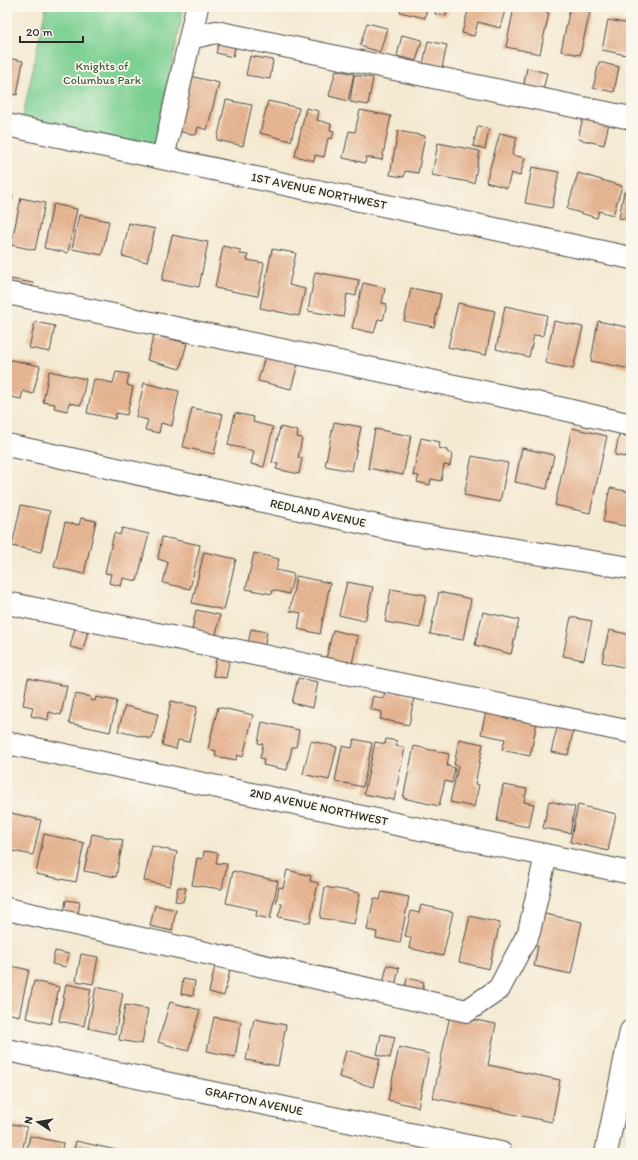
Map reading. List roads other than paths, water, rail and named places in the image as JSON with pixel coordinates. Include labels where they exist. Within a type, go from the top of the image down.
[{"type":"street","points":[[163,158],[197,7]]},
{"type":"street","points":[[190,38],[216,32],[631,118]]},
{"type":"street","name":"1ST AVENUE NORTHWEST","points":[[7,125],[631,258]]},
{"type":"street","points":[[7,293],[531,402],[631,425]]},
{"type":"street","name":"REDLAND AVENUE","points":[[7,445],[409,533],[631,568]]},
{"type":"street","points":[[7,603],[631,732]]},
{"type":"street","name":"2ND AVENUE NORTHWEST","points":[[7,743],[631,872]]},
{"type":"street","points":[[7,909],[467,1011],[499,989],[529,932],[546,855]]},
{"type":"street","points":[[606,1153],[630,1040]]},
{"type":"street","name":"GRAFTON AVENUE","points":[[7,1050],[501,1153]]},
{"type":"park label","name":"Knights of Columbus Park","points":[[102,73]]}]
